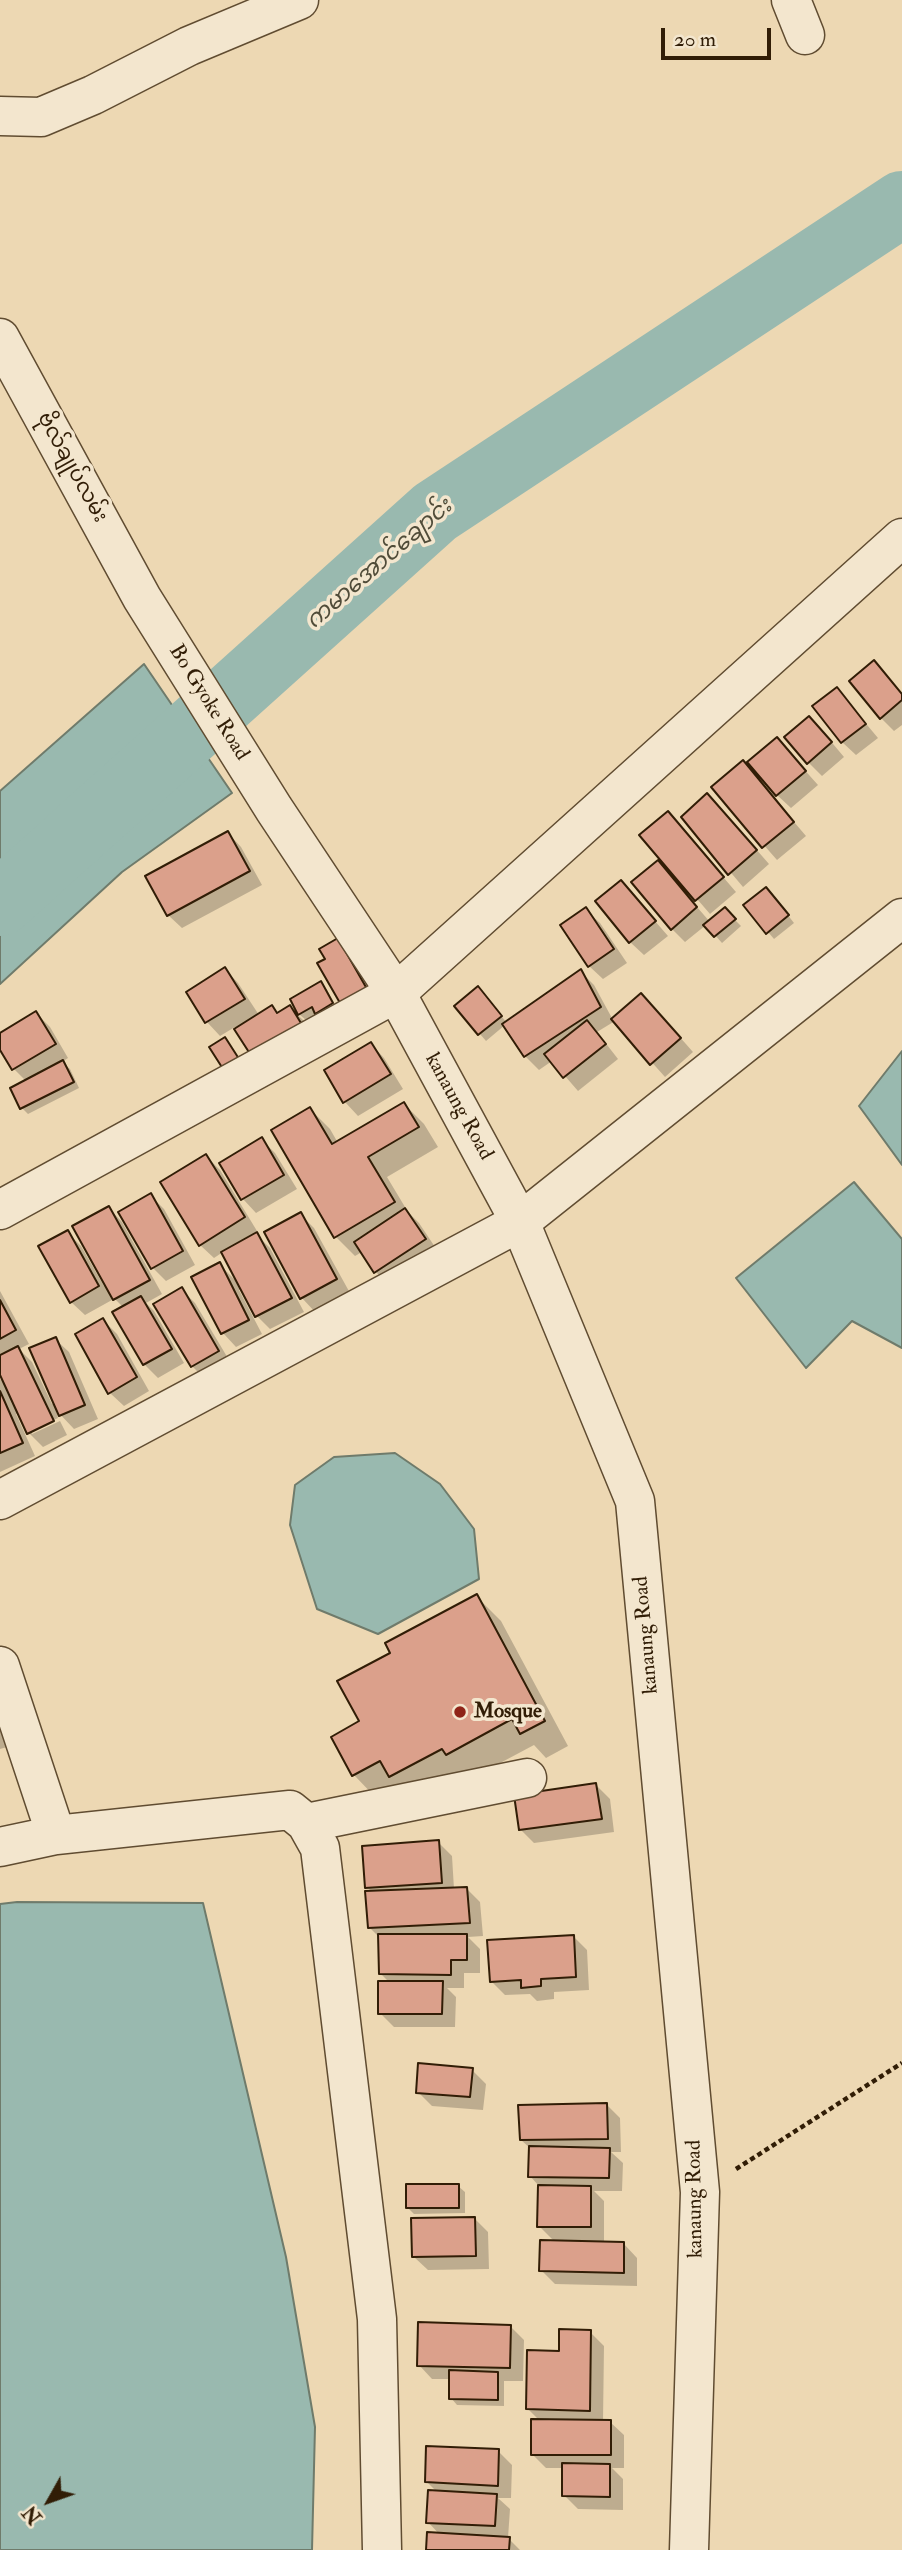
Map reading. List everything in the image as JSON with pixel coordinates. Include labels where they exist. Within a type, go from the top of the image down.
[{"type":"street","points":[[0,116],[41,117],[93,96],[189,47],[299,0]]},
{"type":"street","points":[[791,0],[805,35]]},
{"type":"street","name":"ဗိုလ်ချုပ်လမ်း","points":[[0,338],[142,598]]},
{"type":"street","points":[[0,1210],[396,993],[902,538]]},
{"type":"street","name":"Bo Gyoke Road","points":[[142,598],[274,808]]},
{"type":"street","name":"kanaung Road","points":[[274,808],[396,993],[520,1222],[635,1501],[700,2192],[689,2550]]},
{"type":"street","points":[[0,1500],[520,1222],[902,918]]},
{"type":"street","points":[[0,1666],[56,1835]]},
{"type":"street","points":[[306,1823],[527,1778]]},
{"type":"street","points":[[0,1847],[56,1835],[290,1810],[306,1823],[320,1848],[377,2319],[382,2550]]},
{"type":"path","points":[[700,2192],[902,2063]]},
{"type":"water","points":[[144,664],[232,793],[122,872],[0,984],[0,791]]},
{"type":"water","points":[[902,1051],[902,1165],[859,1106]]},
{"type":"water","points":[[854,1182],[902,1239],[902,1348],[852,1321],[806,1368],[736,1278]]},
{"type":"water","points":[[395,1453],[440,1484],[474,1529],[479,1579],[378,1634],[317,1609],[290,1525],[295,1485],[334,1457]]},
{"type":"water","points":[[203,1903],[286,2257],[315,2427],[312,2550],[0,2550],[0,1904]]},
{"type":"building","points":[[874,660],[902,694],[902,700],[880,719],[849,681]]},
{"type":"building","points":[[837,687],[866,724],[841,743],[812,706]]},
{"type":"building","points":[[809,716],[832,742],[807,764],[784,737]]},
{"type":"building","points":[[777,737],[806,771],[776,796],[747,762]]},
{"type":"building","points":[[743,760],[794,822],[762,848],[711,787]]},
{"type":"building","points":[[707,793],[757,850],[728,875],[681,817]]},
{"type":"building","points":[[668,811],[724,877],[695,901],[639,835]]},
{"type":"building","points":[[228,831],[250,871],[167,916],[145,876]]},
{"type":"building","points":[[658,860],[697,907],[671,930],[631,882]]},
{"type":"building","points":[[621,880],[656,921],[629,943],[595,901]]},
{"type":"building","points":[[766,887],[789,915],[766,934],[743,905]]},
{"type":"building","points":[[586,907],[614,949],[588,967],[560,925]]},
{"type":"building","points":[[725,907],[736,919],[714,937],[703,925]]},
{"type":"building","points":[[338,938],[371,996],[340,1003],[317,963],[325,959],[319,949]]},
{"type":"building","points":[[225,967],[245,999],[205,1023],[186,992]]},
{"type":"building","points":[[581,969],[601,1007],[524,1057],[502,1024]]},
{"type":"building","points":[[321,981],[333,1003],[315,1014],[312,1007],[298,1015],[290,999]]},
{"type":"building","points":[[478,986],[502,1016],[478,1035],[454,1006]]},
{"type":"building","points":[[641,993],[681,1038],[650,1065],[611,1019]]},
{"type":"building","points":[[272,1005],[277,1013],[290,1005],[304,1028],[254,1060],[234,1029]]},
{"type":"building","points":[[36,1011],[56,1044],[12,1070],[0,1050],[0,1033]]},
{"type":"building","points":[[587,1020],[606,1044],[563,1078],[544,1054]]},
{"type":"building","points":[[225,1037],[241,1062],[225,1072],[209,1047]]},
{"type":"building","points":[[371,1042],[391,1074],[343,1103],[324,1070]]},
{"type":"building","points":[[63,1060],[74,1082],[20,1109],[10,1088]]},
{"type":"building","points":[[404,1102],[419,1127],[368,1157],[395,1202],[334,1238],[271,1130],[310,1107],[332,1144]]},
{"type":"building","points":[[262,1137],[284,1175],[241,1200],[219,1163]]},
{"type":"building","points":[[206,1154],[245,1217],[199,1246],[160,1182]]},
{"type":"building","points":[[151,1193],[183,1251],[151,1269],[118,1212]]},
{"type":"building","points":[[109,1206],[150,1280],[113,1300],[72,1226]]},
{"type":"building","points":[[405,1208],[426,1239],[374,1273],[354,1242]]},
{"type":"building","points":[[301,1212],[337,1279],[300,1299],[264,1232]]},
{"type":"building","points":[[68,1230],[99,1286],[70,1303],[38,1246]]},
{"type":"building","points":[[257,1232],[292,1298],[255,1317],[221,1252]]},
{"type":"building","points":[[220,1262],[249,1320],[221,1334],[191,1277]]},
{"type":"building","points":[[182,1287],[219,1351],[191,1367],[153,1304]]},
{"type":"building","points":[[141,1296],[172,1349],[143,1365],[112,1312]]},
{"type":"building","points":[[0,1300],[16,1330],[0,1339]]},
{"type":"building","points":[[103,1318],[137,1377],[108,1394],[75,1334]]},
{"type":"building","points":[[56,1337],[85,1405],[59,1416],[29,1348]]},
{"type":"building","points":[[18,1346],[54,1421],[27,1434],[0,1375],[0,1355]]},
{"type":"building","points":[[0,1391],[23,1443],[0,1453]]},
{"type":"building","points":[[477,1594],[545,1721],[520,1734],[512,1719],[446,1755],[442,1749],[389,1777],[380,1761],[352,1776],[331,1737],[359,1721],[337,1681],[390,1653],[385,1643]]},
{"type":"building","points":[[596,1783],[602,1819],[519,1830],[514,1795]]},
{"type":"building","points":[[439,1840],[442,1883],[365,1888],[362,1846]]},
{"type":"building","points":[[467,1887],[470,1923],[368,1928],[365,1891]]},
{"type":"building","points":[[378,1934],[467,1934],[467,1960],[451,1960],[451,1975],[379,1974]]},
{"type":"building","points":[[574,1935],[576,1977],[541,1979],[541,1986],[521,1988],[521,1980],[490,1982],[487,1940]]},
{"type":"building","points":[[378,1981],[443,1981],[442,2014],[378,2014]]},
{"type":"building","points":[[418,2063],[473,2068],[470,2097],[416,2093]]},
{"type":"building","points":[[607,2103],[608,2139],[520,2140],[518,2105]]},
{"type":"building","points":[[529,2146],[610,2148],[609,2178],[528,2177]]},
{"type":"building","points":[[406,2184],[459,2184],[459,2208],[406,2208]]},
{"type":"building","points":[[538,2185],[591,2186],[591,2227],[537,2227]]},
{"type":"building","points":[[475,2217],[476,2256],[412,2257],[411,2218]]},
{"type":"building","points":[[540,2240],[624,2242],[624,2273],[539,2271]]},
{"type":"building","points":[[418,2322],[511,2325],[510,2368],[417,2366]]},
{"type":"building","points":[[559,2329],[591,2330],[590,2411],[526,2409],[527,2350],[559,2351]]},
{"type":"building","points":[[449,2370],[498,2372],[498,2400],[449,2399]]},
{"type":"building","points":[[531,2419],[611,2420],[611,2455],[531,2455]]},
{"type":"building","points":[[426,2446],[499,2449],[498,2486],[425,2482]]},
{"type":"building","points":[[562,2463],[610,2464],[610,2497],[562,2496]]},
{"type":"building","points":[[428,2490],[497,2494],[495,2526],[426,2523]]},
{"type":"building","points":[[427,2532],[510,2537],[509,2550],[426,2550]]},
{"type":"waterway","name":"ကမာအောင်ချောင်း","points":[[0,903],[435,512],[902,204]]},
{"type":"place","name":"Mosque","points":[[460,1712]]}]
